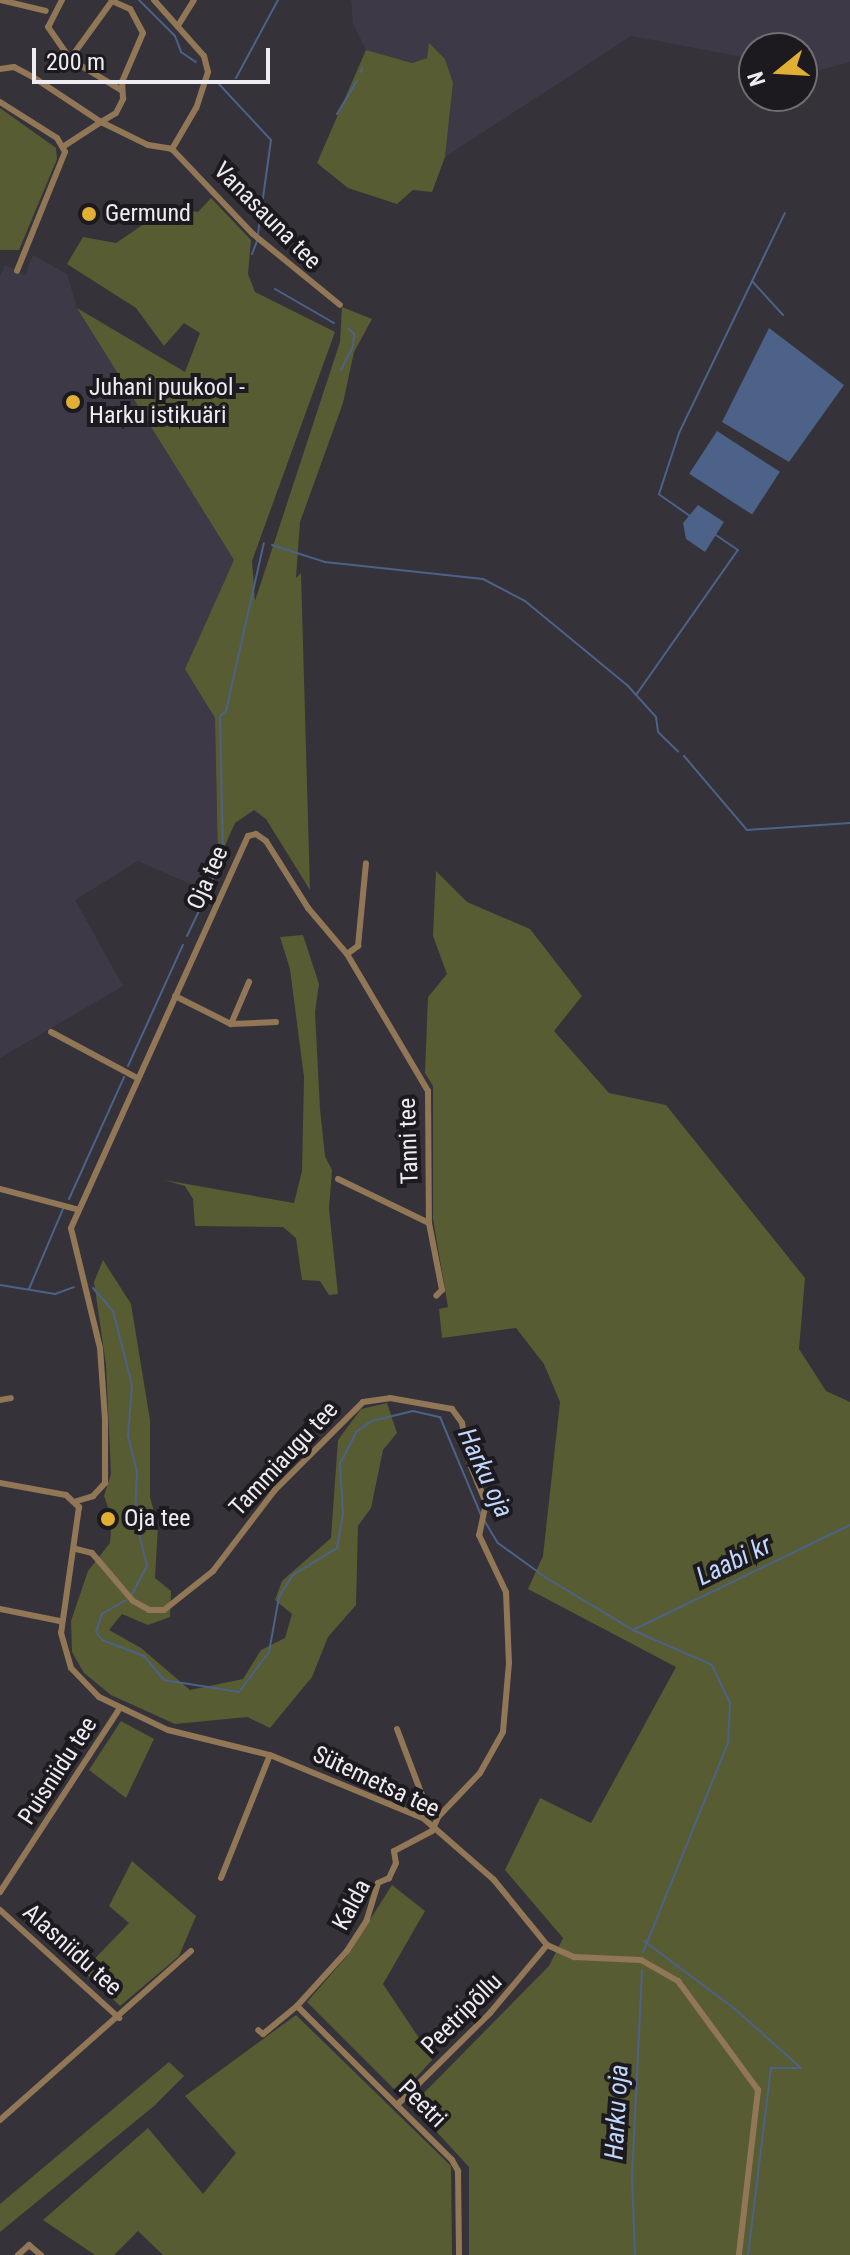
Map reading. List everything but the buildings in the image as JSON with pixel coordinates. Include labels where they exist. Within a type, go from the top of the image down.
[{"type":"street","points":[[0,0],[46,11]]},
{"type":"street","points":[[62,0],[48,27],[70,59],[121,90]]},
{"type":"street","points":[[0,69],[14,67],[101,122],[148,145],[172,149],[196,108],[208,72],[204,56],[179,24],[154,0]]},
{"type":"street","points":[[179,24],[194,0]]},
{"type":"street","points":[[64,146],[116,113],[121,90],[143,33],[130,9],[111,1],[70,59]]},
{"type":"street","points":[[0,102],[64,146]]},
{"type":"street","points":[[17,271],[63,160],[64,146]]},
{"type":"street","name":"Vanasauna tee","points":[[172,149],[253,234],[340,305]]},
{"type":"street","name":"Tanni tee","points":[[243,845],[256,834],[266,841],[308,908],[347,954],[428,1091],[429,1223],[442,1290],[436,1296]]},
{"type":"street","name":"Oja tee","points":[[77,1501],[93,1496],[105,1483],[106,1456],[100,1348],[72,1242],[76,1209],[243,845]]},
{"type":"street","points":[[347,954],[358,946],[366,863]]},
{"type":"street","points":[[231,1024],[249,982]]},
{"type":"street","points":[[175,996],[231,1024],[276,1022]]},
{"type":"street","points":[[51,1032],[137,1078]]},
{"type":"street","points":[[338,1179],[429,1223]]},
{"type":"street","points":[[0,1189],[76,1209]]},
{"type":"street","points":[[0,1400],[11,1398]]},
{"type":"street","name":"Tammiaugu tee","points":[[76,1549],[92,1553],[133,1601],[149,1610],[164,1610],[213,1571],[233,1538],[323,1447],[346,1416],[363,1402],[390,1398],[457,1412],[486,1515],[480,1521],[479,1535],[506,1592],[509,1663],[503,1732],[480,1773],[434,1826]]},
{"type":"street","points":[[0,1483],[77,1501]]},
{"type":"street","name":"Sütemetsa tee","points":[[77,1501],[80,1525],[60,1621],[71,1668],[91,1691],[168,1730],[270,1755],[412,1812],[434,1826],[494,1880],[547,1945]]},
{"type":"street","points":[[0,1609],[60,1621]]},
{"type":"street","name":"Puisniidu tee","points":[[0,1892],[120,1708]]},
{"type":"street","points":[[397,1729],[422,1795],[412,1812]]},
{"type":"street","points":[[221,1878],[270,1755]]},
{"type":"street","name":"Kalda","points":[[258,2030],[263,2034],[297,2006],[367,1920],[378,1883],[389,1878],[396,1863],[394,1851],[434,1826]]},
{"type":"street","name":"Alasniidu tee","points":[[0,1910],[119,2018]]},
{"type":"street","points":[[547,1945],[574,1957],[641,1960],[665,1971],[753,2078],[760,2103],[739,2255]]},
{"type":"street","name":"Peetripõllu","points":[[398,2104],[518,1984],[547,1945]]},
{"type":"street","name":"Alasniidu tee","points":[[0,2120],[119,2018],[191,1951]]},
{"type":"street","name":"Peetri","points":[[297,2006],[398,2104],[458,2171],[459,2255]]},
{"type":"street","points":[[18,2255],[29,2245],[41,2255]]},
{"type":"shaded area","points":[[351,0],[850,0],[850,62],[818,70],[818,32],[738,32],[738,56],[631,36],[445,157],[453,83],[445,59],[430,44],[427,58],[412,63],[366,50],[353,23]]},
{"type":"shaded area","points":[[33,255],[67,274],[77,308],[234,560],[185,669],[215,717],[218,861],[212,877],[204,890],[138,861],[75,900],[123,986],[0,1058],[0,276],[5,265],[25,275]]},
{"type":"green space","points":[[429,43],[445,59],[453,83],[445,157],[432,192],[413,190],[397,204],[348,188],[317,163],[366,50],[412,63],[427,58]]},
{"type":"green space","points":[[0,108],[56,148],[57,159],[19,250],[0,250]]},
{"type":"green space","points":[[211,198],[251,240],[248,274],[255,292],[335,332],[252,561],[255,601],[340,342],[342,307],[372,319],[354,352],[343,403],[300,522],[296,578],[301,573],[310,890],[266,819],[254,810],[235,823],[218,861],[215,718],[185,669],[234,560],[77,308],[185,372],[200,333],[184,323],[164,346],[136,308],[67,264],[83,237],[116,243],[169,207],[198,212]]},
{"type":"green space","points":[[436,871],[467,902],[530,929],[582,996],[554,1031],[609,1093],[666,1105],[805,1278],[799,1349],[826,1391],[850,1402],[850,2255],[469,2255],[469,2167],[412,2105],[549,1966],[563,1938],[505,1870],[540,1798],[591,1823],[676,1667],[528,1589],[543,1556],[560,1402],[544,1364],[516,1328],[442,1338],[439,1309],[448,1307],[433,1219],[433,1086],[425,1073],[428,997],[447,974],[433,936]]},
{"type":"green space","points":[[303,935],[319,984],[315,1012],[320,1109],[325,1156],[332,1170],[329,1209],[338,1294],[329,1295],[320,1281],[302,1280],[296,1238],[283,1227],[195,1226],[193,1199],[185,1186],[164,1180],[294,1203],[302,1171],[304,1077],[290,969],[280,937]]},
{"type":"green space","points":[[103,1260],[131,1304],[150,1420],[150,1497],[158,1526],[155,1578],[171,1591],[170,1617],[148,1625],[122,1614],[109,1630],[141,1648],[190,1690],[243,1679],[261,1650],[285,1638],[292,1614],[275,1600],[282,1581],[331,1538],[338,1440],[361,1409],[387,1403],[397,1433],[383,1450],[371,1508],[358,1526],[356,1605],[328,1637],[312,1677],[270,1728],[247,1717],[175,1724],[111,1695],[84,1673],[72,1652],[71,1621],[88,1571],[110,1543],[112,1518],[104,1496],[111,1474],[106,1365],[94,1282]]},
{"type":"green space","points":[[121,1721],[154,1739],[126,1798],[89,1770]]},
{"type":"green space","points":[[132,1861],[196,1916],[179,1956],[120,2006],[83,1971],[129,1923],[109,1906]]},
{"type":"green space","points":[[392,1885],[425,1911],[383,1984],[433,2059],[400,2095],[307,2002],[347,1956]]},
{"type":"green space","points":[[296,2015],[451,2166],[452,2255],[163,2255],[138,2231],[114,2255],[95,2255],[43,2220],[148,2128],[203,2194],[236,2153],[185,2096]]},
{"type":"green space","points":[[169,2062],[184,2076],[154,2106],[0,2232],[0,2204]]},
{"type":"water","points":[[769,328],[844,385],[789,462],[722,422]]},
{"type":"water","points":[[717,431],[780,472],[752,515],[689,474]]},
{"type":"water","points":[[698,505],[724,522],[705,552],[686,539],[683,523]]},
{"type":"waterway","points":[[139,0],[175,36],[181,52],[196,62]]},
{"type":"waterway","points":[[236,78],[278,0]]},
{"type":"waterway","points":[[361,72],[362,68]]},
{"type":"waterway","points":[[337,114],[357,81]]},
{"type":"waterway","points":[[218,83],[271,140],[258,234]]},
{"type":"waterway","points":[[690,516],[659,494],[679,433],[785,213]]},
{"type":"waterway","points":[[252,254],[257,241]]},
{"type":"waterway","points":[[752,281],[783,315]]},
{"type":"waterway","points":[[275,289],[334,323]]},
{"type":"waterway","points":[[341,370],[353,346],[354,334],[348,328]]},
{"type":"waterway","points":[[636,695],[738,550],[714,534]]},
{"type":"waterway","points":[[213,879],[223,856],[220,716],[226,711],[264,543]]},
{"type":"waterway","points":[[272,545],[325,562],[483,579],[525,601],[628,686],[656,717],[658,732],[678,751]]},
{"type":"waterway","points":[[684,756],[747,830],[850,823]]},
{"type":"waterway","points":[[187,936],[210,888]]},
{"type":"waterway","points":[[128,1066],[183,945]]},
{"type":"waterway","points":[[69,1199],[124,1077]]},
{"type":"waterway","points":[[29,1289],[63,1209]]},
{"type":"waterway","name":"Harku oja","points":[[0,1285],[55,1294],[74,1287]]},
{"type":"waterway","name":"Harku oja","points":[[93,1288],[113,1311],[132,1385],[128,1436],[137,1472],[135,1517],[147,1566],[132,1594]]},
{"type":"waterway","name":"Harku oja","points":[[126,1600],[102,1614],[96,1632],[102,1640],[144,1656],[164,1680],[239,1692],[269,1652],[279,1597],[293,1575],[337,1548],[343,1514],[340,1464],[356,1432],[372,1421],[413,1411],[440,1417],[481,1515]]},
{"type":"waterway","name":"Harku oja","points":[[484,1520],[498,1543],[548,1579],[635,1631],[712,1665],[730,1703],[728,1743],[643,1952]]},
{"type":"waterway","name":"Laabi kr","points":[[635,1629],[850,1525]]},
{"type":"waterway","points":[[644,1941],[735,2009],[801,2068],[771,2068],[748,2255]]},
{"type":"waterway","name":"Harku oja","points":[[635,2255],[632,2176],[642,1970]]},
{"type":"place","name":"Germund","points":[[89,214]]},
{"type":"place","name":"Juhani puukool - Harku istikuäri","points":[[73,402]]},
{"type":"place","name":"Oja tee","points":[[108,1519]]}]
